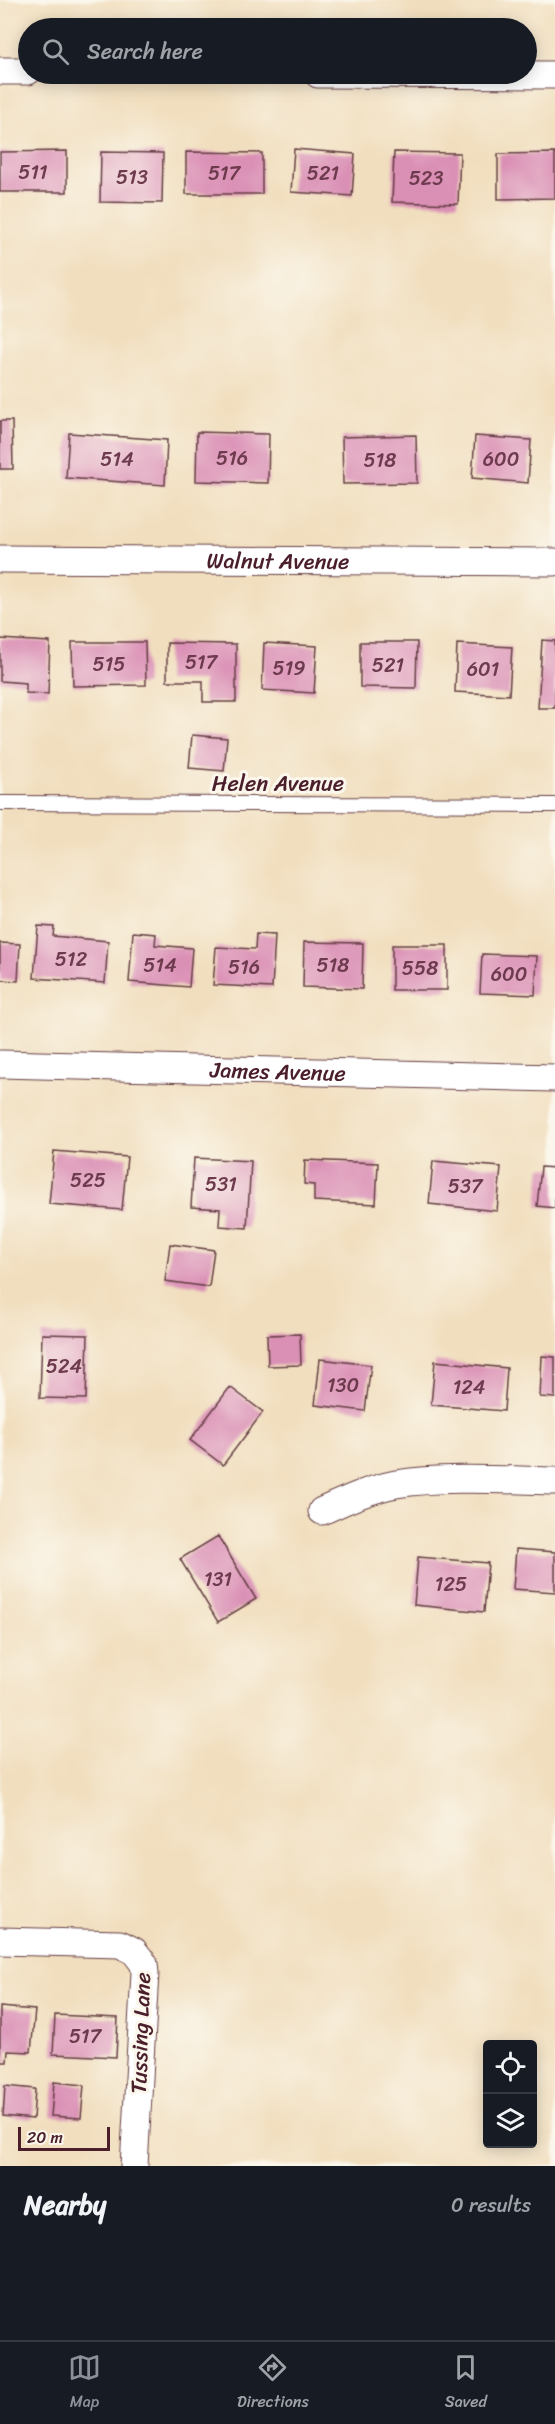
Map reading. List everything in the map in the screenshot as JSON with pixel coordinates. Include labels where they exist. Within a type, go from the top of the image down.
[{"type":"street","points":[[0,71],[18,72]]},
{"type":"street","points":[[537,75],[555,75]]},
{"type":"street","name":"Walnut Avenue","points":[[0,559],[555,562]]},
{"type":"street","name":"James Avenue","points":[[0,1064],[555,1078]]},
{"type":"street","points":[[322,1511],[358,1494],[396,1484],[428,1481],[555,1482]]},
{"type":"street","name":"Tussing Lane","points":[[8,1941],[120,1944],[134,1951],[144,1964],[144,2020],[134,2166]]},
{"type":"lane","name":"Helen Avenue","points":[[0,803],[555,805]]},
{"type":"building","points":[[294,149],[355,154],[352,196],[291,192]]},
{"type":"building","points":[[67,151],[67,192],[0,192],[0,152]]},
{"type":"building","points":[[101,152],[163,153],[162,203],[100,202]]},
{"type":"building","points":[[186,152],[262,153],[262,194],[186,194]]},
{"type":"building","points":[[394,152],[460,153],[458,204],[392,202]]},
{"type":"building","points":[[555,153],[555,198],[498,199],[498,154]]},
{"type":"building","points":[[0,421],[12,421],[13,469],[0,469]]},
{"type":"building","points":[[197,432],[269,434],[268,483],[196,481]]},
{"type":"building","points":[[69,433],[167,440],[165,485],[66,478]]},
{"type":"building","points":[[416,435],[417,483],[343,484],[342,437]]},
{"type":"building","points":[[475,436],[531,440],[528,483],[472,478]]},
{"type":"building","points":[[0,639],[50,642],[48,694],[26,693],[26,683],[0,681]]},
{"type":"building","points":[[542,640],[555,641],[555,708],[538,708]]},
{"type":"building","points":[[72,642],[145,642],[146,685],[73,686]]},
{"type":"building","points":[[360,642],[417,642],[416,688],[360,687]]},
{"type":"building","points":[[167,643],[236,644],[236,702],[203,702],[203,681],[167,681]]},
{"type":"building","points":[[264,643],[317,646],[314,693],[262,690]]},
{"type":"building","points":[[457,644],[512,647],[509,695],[455,692]]},
{"type":"building","points":[[192,735],[227,738],[224,771],[189,768]]},
{"type":"building","points":[[38,926],[54,927],[53,936],[108,941],[105,983],[34,978]]},
{"type":"building","points":[[133,932],[156,934],[155,945],[192,948],[189,987],[129,982]]},
{"type":"building","points":[[256,934],[275,935],[272,988],[213,985],[216,947],[255,949]]},
{"type":"building","points":[[304,942],[363,943],[362,989],[303,987]]},
{"type":"building","points":[[0,943],[20,944],[18,981],[0,980]]},
{"type":"building","points":[[392,945],[447,945],[447,990],[392,990]]},
{"type":"building","points":[[482,954],[537,956],[535,995],[480,993]]},
{"type":"building","points":[[54,1151],[127,1157],[122,1210],[49,1204]]},
{"type":"building","points":[[194,1158],[251,1161],[247,1228],[219,1226],[220,1209],[191,1207]]},
{"type":"building","points":[[305,1160],[378,1163],[376,1204],[314,1201],[314,1185],[304,1184]]},
{"type":"building","points":[[433,1161],[501,1167],[497,1211],[429,1204]]},
{"type":"building","points":[[541,1167],[555,1168],[555,1208],[537,1206]]},
{"type":"building","points":[[170,1244],[214,1250],[209,1287],[165,1281]]},
{"type":"building","points":[[42,1334],[88,1335],[86,1399],[40,1398]]},
{"type":"building","points":[[300,1334],[301,1365],[268,1366],[267,1335]]},
{"type":"building","points":[[542,1356],[555,1357],[555,1398],[540,1397]]},
{"type":"building","points":[[320,1359],[371,1365],[365,1411],[315,1405]]},
{"type":"building","points":[[435,1361],[507,1368],[504,1411],[431,1405]]},
{"type":"building","points":[[230,1387],[263,1412],[223,1465],[190,1440]]},
{"type":"building","points":[[218,1536],[256,1599],[218,1622],[180,1559]]},
{"type":"building","points":[[516,1549],[555,1552],[555,1592],[513,1589]]},
{"type":"building","points":[[418,1557],[488,1563],[484,1612],[414,1605]]},
{"type":"building","points":[[0,2007],[35,2010],[31,2052],[8,2051],[7,2062],[0,2062]]},
{"type":"building","points":[[55,2015],[118,2018],[116,2057],[53,2054]]},
{"type":"building","points":[[54,2082],[84,2085],[81,2118],[51,2116]]},
{"type":"building","points":[[5,2086],[35,2089],[33,2119],[3,2116]]}]
